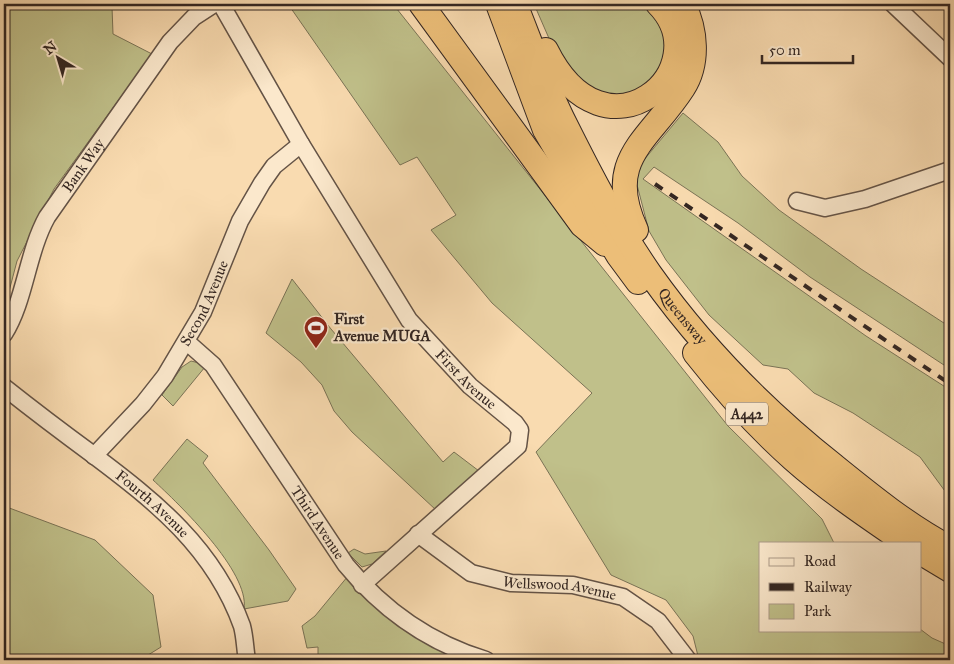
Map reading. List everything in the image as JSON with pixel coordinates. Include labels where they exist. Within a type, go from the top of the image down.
[{"type":"highway","name":"A442","points":[[421,4],[582,226],[618,255]]},
{"type":"highway","name":"Queensway","points":[[498,4],[545,130],[618,255],[695,354],[752,419],[794,460],[905,542]]},
{"type":"highway","name":"Queensway","points":[[515,4],[565,125],[629,241],[678,312],[708,347],[767,408],[807,445],[875,500],[931,538],[950,548]]},
{"type":"highway","points":[[524,4],[549,56],[565,79],[576,91],[592,102],[618,107],[638,102],[659,90],[674,61],[676,50],[675,34],[658,4]]},
{"type":"highway","name":"A442","points":[[682,4],[688,15],[694,42],[689,74],[683,88],[641,140],[634,153],[625,178],[625,194],[627,208],[643,246],[697,323],[708,347]]},
{"type":"highway","points":[[922,553],[950,570]]},
{"type":"street","name":"Bank Way","points":[[4,334],[12,317],[38,233],[47,217],[170,42],[194,17],[214,4]]},
{"type":"street","name":"First Avenue","points":[[221,4],[301,144],[409,320],[470,386],[515,423],[520,430],[518,446],[362,585]]},
{"type":"street","points":[[893,4],[950,58]]},
{"type":"street","name":"Second Avenue","points":[[94,456],[143,404],[165,376],[187,342],[203,312],[240,221],[262,183],[274,166],[301,144]]},
{"type":"street","points":[[797,201],[825,208],[865,199],[950,170]]},
{"type":"street","name":"Third Avenue","points":[[187,342],[213,365],[346,566],[362,585],[404,621],[432,639],[458,652],[486,660]]},
{"type":"street","name":"Fourth Avenue","points":[[4,388],[161,508],[194,542],[222,583],[242,628],[247,660]]},
{"type":"street","name":"Wellswood Avenue","points":[[418,534],[470,573],[511,583],[573,585],[623,597],[658,621],[688,660]]},
{"type":"green space","points":[[4,4],[101,4],[112,7],[113,34],[152,54],[54,189],[17,261],[7,299],[4,296]]},
{"type":"green space","points":[[288,4],[393,4],[728,426],[822,519],[834,542],[759,542],[759,632],[922,630],[932,638],[950,646],[950,660],[699,660],[693,636],[666,600],[611,575],[536,452],[592,393],[492,303],[431,230],[456,215],[417,157],[400,165]]},
{"type":"green space","points":[[534,4],[647,4],[663,21],[669,54],[640,94],[595,96],[558,59]]},
{"type":"green space","points":[[683,113],[718,142],[742,176],[779,210],[861,269],[950,327],[950,369],[810,277],[738,223],[654,167],[643,179],[866,336],[950,390],[950,498],[920,457],[853,413],[814,393],[788,369],[763,365],[709,315],[666,260],[649,231],[635,177],[643,161]]},
{"type":"green space","points":[[292,279],[331,329],[443,462],[454,452],[479,471],[436,510],[352,432],[334,411],[322,385],[301,362],[266,333]]},
{"type":"green space","points":[[191,361],[205,367],[173,406],[162,395],[182,367]]},
{"type":"green space","points":[[187,439],[208,456],[203,463],[296,589],[288,601],[244,609],[243,594],[225,558],[195,522],[153,480]]},
{"type":"green space","points":[[4,506],[95,540],[153,595],[161,647],[140,660],[4,660]]},
{"type":"green space","points":[[354,549],[365,554],[386,551],[372,564],[362,567],[348,553]]},
{"type":"green space","points":[[348,576],[476,660],[318,660],[318,647],[307,648],[302,626],[315,616]]},
{"type":"railway","points":[[655,184],[950,384]]},
{"type":"place","name":"First Avenue MUGA","points":[[316,349]]}]
